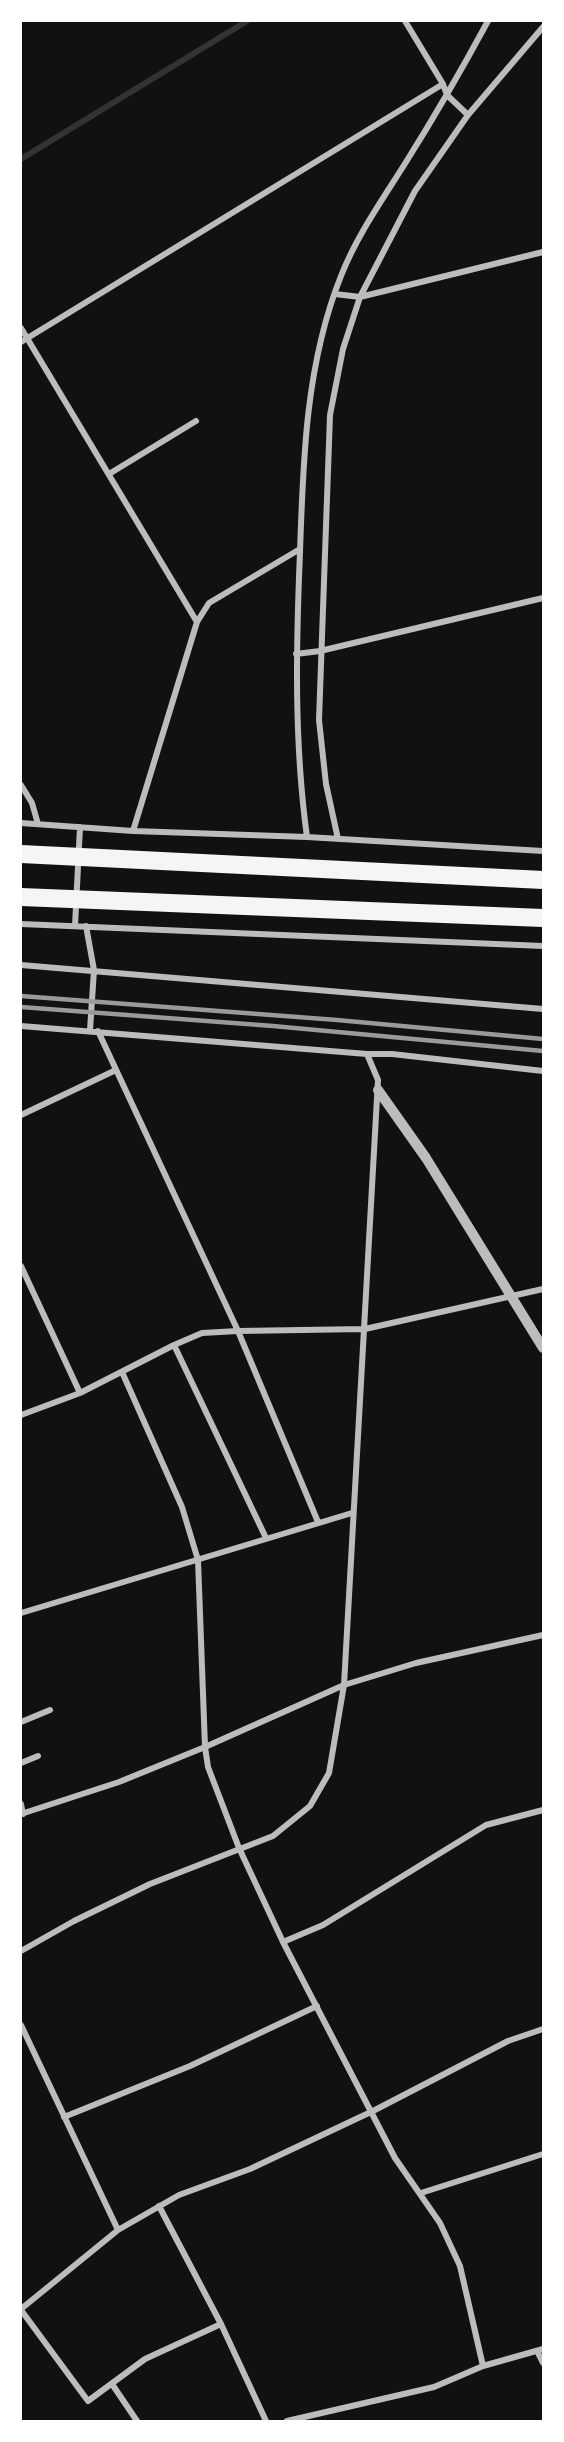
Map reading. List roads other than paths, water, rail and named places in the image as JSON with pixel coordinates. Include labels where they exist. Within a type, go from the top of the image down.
[{"type":"highway","points":[[21,854],[543,880]]},
{"type":"highway","points":[[21,897],[543,918]]},
{"type":"street","points":[[405,21],[444,84],[447,95],[468,115]]},
{"type":"street","points":[[307,837],[299,778],[296,654],[305,442],[324,322],[342,274],[368,222],[447,95],[488,21]]},
{"type":"street","points":[[338,839],[326,784],[320,720],[320,651],[330,416],[343,349],[360,297],[415,191],[468,115],[543,27]]},
{"type":"street","points":[[21,342],[444,84]]},
{"type":"street","points":[[335,294],[360,297],[543,252]]},
{"type":"street","points":[[21,328],[197,622]]},
{"type":"street","points":[[109,474],[196,422]]},
{"type":"street","points":[[133,831],[197,622],[209,603],[300,549]]},
{"type":"street","points":[[296,654],[320,651],[543,598]]},
{"type":"street","points":[[21,785],[32,803],[38,824]]},
{"type":"street","points":[[21,823],[133,831],[307,837],[543,851]]},
{"type":"street","points":[[75,926],[80,827]]},
{"type":"street","points":[[21,924],[543,945]]},
{"type":"street","points":[[86,926],[94,970],[90,1030]]},
{"type":"street","points":[[21,965],[543,1009]]},
{"type":"street","points":[[21,1026],[367,1054],[392,1053],[543,1071]]},
{"type":"street","points":[[98,1031],[238,1331],[318,1522]]},
{"type":"street","points":[[21,1951],[74,1921],[150,1884],[273,1836],[310,1806],[330,1773],[344,1685],[352,1513],[378,1090],[378,1080],[367,1054]]},
{"type":"street","points":[[21,1115],[116,1070]]},
{"type":"street","points":[[378,1090],[426,1158],[543,1348]]},
{"type":"street","points":[[21,1266],[80,1393]]},
{"type":"street","points":[[21,1414],[80,1393],[174,1344],[202,1334],[238,1331],[365,1329],[543,1288]]},
{"type":"street","points":[[174,1344],[266,1538]]},
{"type":"street","points":[[122,1372],[182,1508],[198,1560],[208,1767],[239,1848],[283,1942],[373,2111],[395,2158],[440,2223],[460,2266],[483,2366]]},
{"type":"street","points":[[21,1613],[352,1513]]},
{"type":"street","points":[[21,1804],[22,1814],[119,1782],[206,1747],[344,1685],[416,1663],[543,1635]]},
{"type":"street","points":[[21,1722],[50,1710]]},
{"type":"street","points":[[21,1763],[38,1756]]},
{"type":"street","points":[[283,1942],[323,1926],[486,1825],[543,1810]]},
{"type":"street","points":[[64,2117],[190,2066],[317,2006]]},
{"type":"street","points":[[21,2025],[118,2230]]},
{"type":"street","points":[[220,2324],[145,2359],[88,2401],[21,2309],[118,2230],[179,2195],[250,2169],[373,2111],[508,2041],[543,2029]]},
{"type":"street","points":[[421,2193],[543,2154]]},
{"type":"street","points":[[159,2206],[220,2324],[266,2421]]},
{"type":"street","points":[[287,2421],[434,2387],[483,2366],[540,2350],[543,2363]]},
{"type":"street","points":[[112,2384],[137,2421]]},
{"type":"waterway","points":[[21,159],[247,21]]},
{"type":"railway","points":[[21,996],[337,1020],[543,1039]]},
{"type":"railway","points":[[21,1007],[273,1026],[543,1051]]}]
